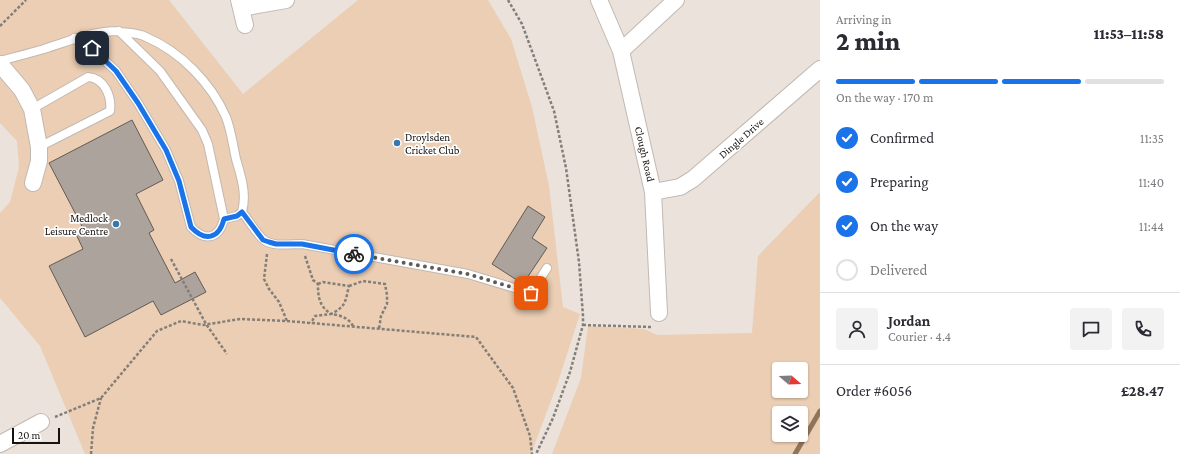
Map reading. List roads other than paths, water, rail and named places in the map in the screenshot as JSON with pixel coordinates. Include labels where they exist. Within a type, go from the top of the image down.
[{"type":"street","points":[[244,25],[240,4],[286,0]]},
{"type":"street","name":"Clough Road","points":[[599,0],[621,51],[653,192],[659,314]]},
{"type":"street","points":[[621,51],[676,0]]},
{"type":"street","points":[[0,63],[22,90],[32,109],[39,148],[39,161],[33,183]]},
{"type":"street","name":"Dingle Drive","points":[[653,192],[680,187],[693,179],[820,69]]},
{"type":"street","points":[[0,444],[41,422]]},
{"type":"lane","points":[[74,38],[92,48],[116,71],[138,103],[166,150],[179,181],[191,227],[196,233],[206,236],[216,235],[222,229],[224,219],[208,144],[202,130],[160,71],[119,32]]},
{"type":"lane","points":[[0,63],[86,34],[119,32],[145,36],[183,60],[212,91],[227,118],[245,202],[242,212],[237,216],[224,219]]},
{"type":"lane","points":[[32,109],[88,77],[102,84],[111,103],[110,111],[39,148]]},
{"type":"lane","points":[[242,212],[263,240],[276,244],[302,244],[468,274],[531,293],[547,268]]},
{"type":"waterway","points":[[795,454],[820,411]]},
{"type":"place","name":"Droylsden Cricket Club","points":[[397,143]]},
{"type":"place","name":"Medlock Leisure Centre","points":[[116,224]]}]
